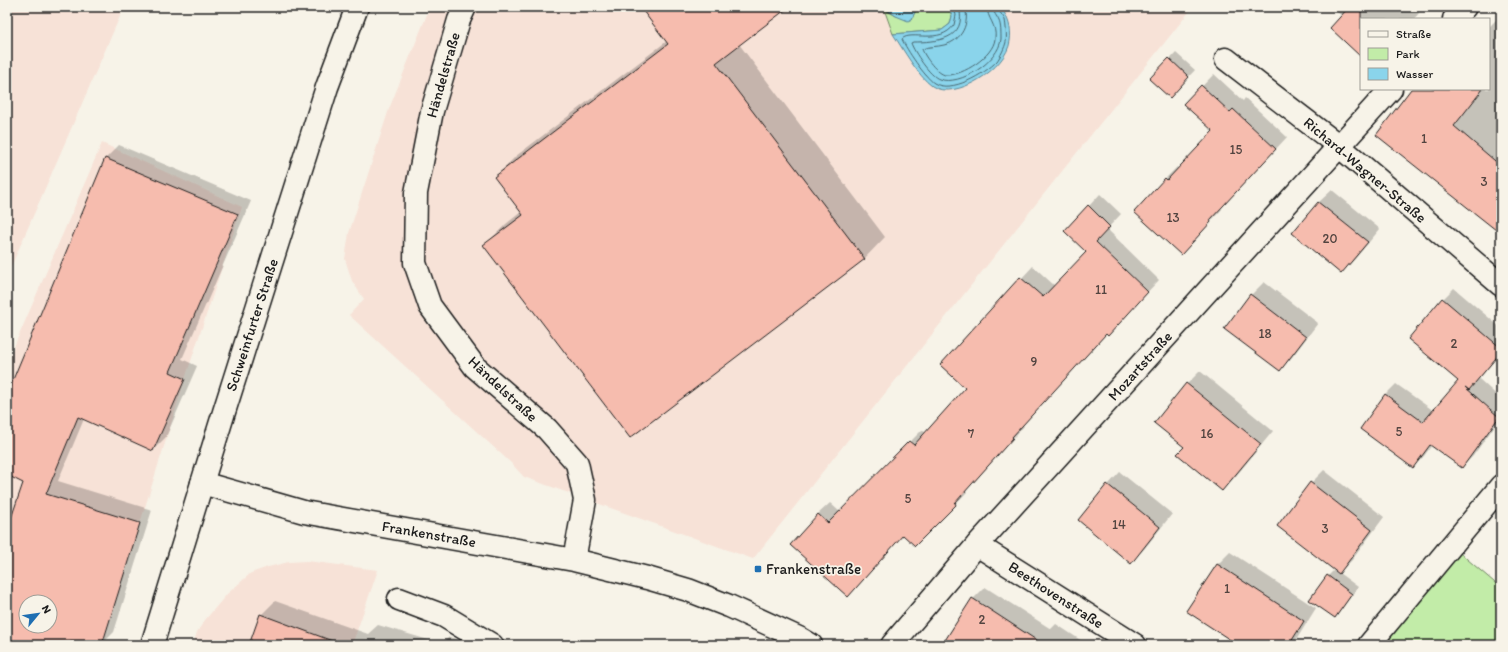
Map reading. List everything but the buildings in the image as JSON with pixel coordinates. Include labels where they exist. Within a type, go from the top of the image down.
[{"type":"street","name":"Schweinfurter Straße","points":[[152,645],[327,87],[357,7]]},
{"type":"street","name":"Händelstraße","points":[[465,7],[459,20],[434,104],[416,193],[416,262],[430,306],[475,367],[547,429],[576,463],[585,500],[574,560]]},
{"type":"street","points":[[1455,18],[1465,7]]},
{"type":"street","name":"Richard-Wagner-Straße","points":[[1226,59],[1339,146],[1501,285]]},
{"type":"street","name":"Mozartstraße","points":[[892,645],[977,545],[1390,90]]},
{"type":"street","name":"Frankenstraße","points":[[202,483],[304,512],[574,560],[647,578],[688,590],[729,606],[811,645]]},
{"type":"street","points":[[1369,645],[1501,486]]},
{"type":"street","name":"Beethovenstraße","points":[[977,545],[1135,645]]},
{"type":"street","points":[[399,598],[444,616],[492,645]]},
{"type":"shaded area","points":[[7,7],[124,7],[7,276]]},
{"type":"shaded area","points":[[430,7],[1193,7],[753,559],[524,477],[511,463],[349,315],[364,299],[352,281],[345,259],[349,233],[389,109]]},
{"type":"shaded area","points":[[102,143],[242,207],[185,379],[102,645],[7,645],[7,363]]},
{"type":"shaded area","points":[[307,561],[378,570],[352,645],[193,645],[197,632],[205,620],[227,594],[251,573],[289,562]]},
{"type":"green space","points":[[917,7],[948,7],[952,16],[950,24],[942,30],[893,34],[884,9],[896,16],[912,19]]},
{"type":"green space","points":[[1460,553],[1501,588],[1501,645],[1398,645],[1387,636]]},
{"type":"water","points":[[883,7],[917,7],[912,19],[908,21],[896,16]]},
{"type":"water","points":[[948,7],[1001,7],[1009,23],[1010,41],[1007,51],[1000,62],[978,80],[953,90],[942,90],[932,86],[921,76],[893,34],[942,30],[950,24],[952,16]]},
{"type":"place","name":"Frankenstraße","points":[[758,569]]}]
